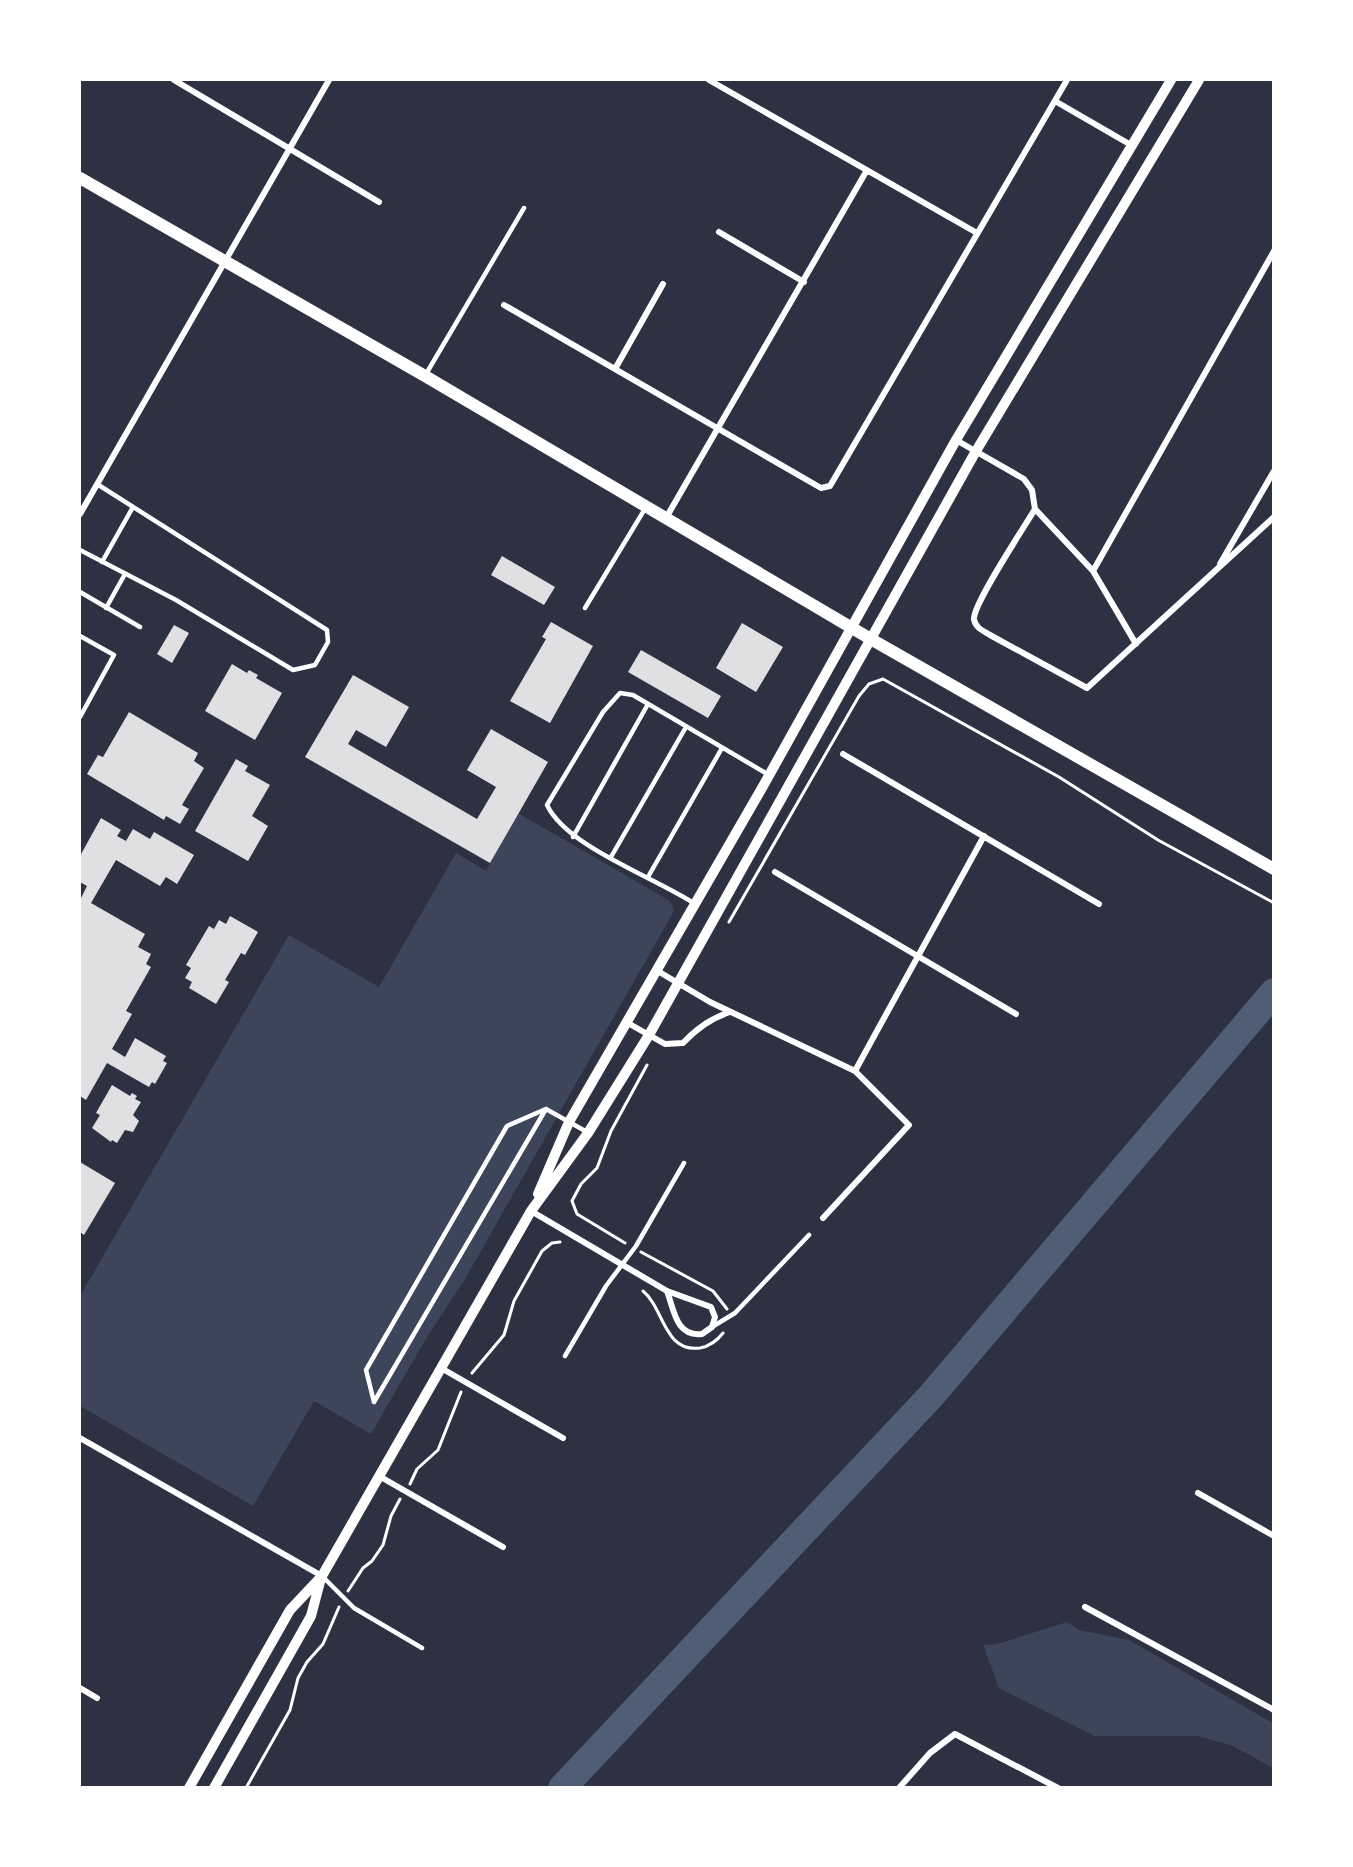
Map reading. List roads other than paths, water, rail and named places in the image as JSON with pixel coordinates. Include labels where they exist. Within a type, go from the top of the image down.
[{"type":"main road","points":[[80,178],[425,376],[870,638],[1274,869]]},
{"type":"street","points":[[174,80],[379,202]]},
{"type":"street","points":[[80,514],[329,80]]},
{"type":"street","points":[[709,80],[977,233]]},
{"type":"street","points":[[504,305],[821,488],[830,486],[1067,80]]},
{"type":"street","points":[[531,1211],[569,1122],[769,775],[956,440],[1171,80]]},
{"type":"street","points":[[189,1788],[290,1610],[322,1576],[531,1211],[588,1133],[649,1035],[976,451],[1199,80]]},
{"type":"street","points":[[1055,101],[1131,145]]},
{"type":"street","points":[[665,518],[867,170]]},
{"type":"street","points":[[719,232],[804,282]]},
{"type":"street","points":[[1093,571],[1274,251]]},
{"type":"street","points":[[615,369],[663,284]]},
{"type":"street","points":[[956,440],[1024,479],[1032,490],[1035,509],[1093,571],[1136,644]]},
{"type":"street","points":[[1215,573],[1274,471]]},
{"type":"street","points":[[1035,509],[976,609],[974,620],[978,627],[1087,688],[1274,517]]},
{"type":"street","points":[[843,754],[1099,904]]},
{"type":"street","points":[[855,1071],[984,836]]},
{"type":"street","points":[[775,872],[1016,1014]]},
{"type":"street","points":[[656,970],[731,1012],[855,1071],[909,1125],[823,1218]]},
{"type":"street","points":[[626,1022],[661,1041],[683,1043],[696,1029],[715,1017],[731,1012]]},
{"type":"street","points":[[531,1211],[667,1291],[711,1307],[715,1317],[712,1327],[702,1334],[685,1333],[680,1327],[667,1291]]},
{"type":"street","points":[[441,1368],[563,1438]]},
{"type":"street","points":[[80,1437],[322,1576]]},
{"type":"street","points":[[379,1476],[503,1547]]},
{"type":"street","points":[[1198,1493],[1274,1536]]},
{"type":"street","points":[[214,1788],[311,1616],[322,1576]]},
{"type":"street","points":[[1085,1606],[1274,1710]]},
{"type":"street","points":[[80,1688],[97,1698]]},
{"type":"street","points":[[898,1788],[930,1753],[956,1734],[982,1746],[1014,1767],[1058,1788]]},
{"type":"lane","points":[[425,376],[524,208]]},
{"type":"lane","points":[[80,550],[293,670],[315,665],[328,642],[327,630],[97,484]]},
{"type":"lane","points":[[102,562],[133,507]]},
{"type":"lane","points":[[585,608],[646,507]]},
{"type":"lane","points":[[106,608],[125,574]]},
{"type":"lane","points":[[80,592],[140,627]]},
{"type":"lane","points":[[80,636],[114,655],[80,717]]},
{"type":"lane","points":[[695,904],[648,876],[573,837],[552,817],[547,805],[603,712],[620,693],[633,695],[769,775]]},
{"type":"lane","points":[[573,837],[648,705]]},
{"type":"lane","points":[[611,857],[686,727]]},
{"type":"lane","points":[[648,876],[722,748]]},
{"type":"lane","points":[[546,1109],[588,1133]]},
{"type":"lane","points":[[546,1109],[374,1402],[366,1371],[507,1126],[546,1109]]},
{"type":"lane","points":[[565,1356],[621,1264],[634,1248],[684,1163]]},
{"type":"lane","points":[[712,1327],[728,1318],[809,1235]]},
{"type":"lane","points":[[322,1576],[354,1608],[422,1648]]},
{"type":"waterway","points":[[562,1788],[931,1396],[1274,992]]}]
